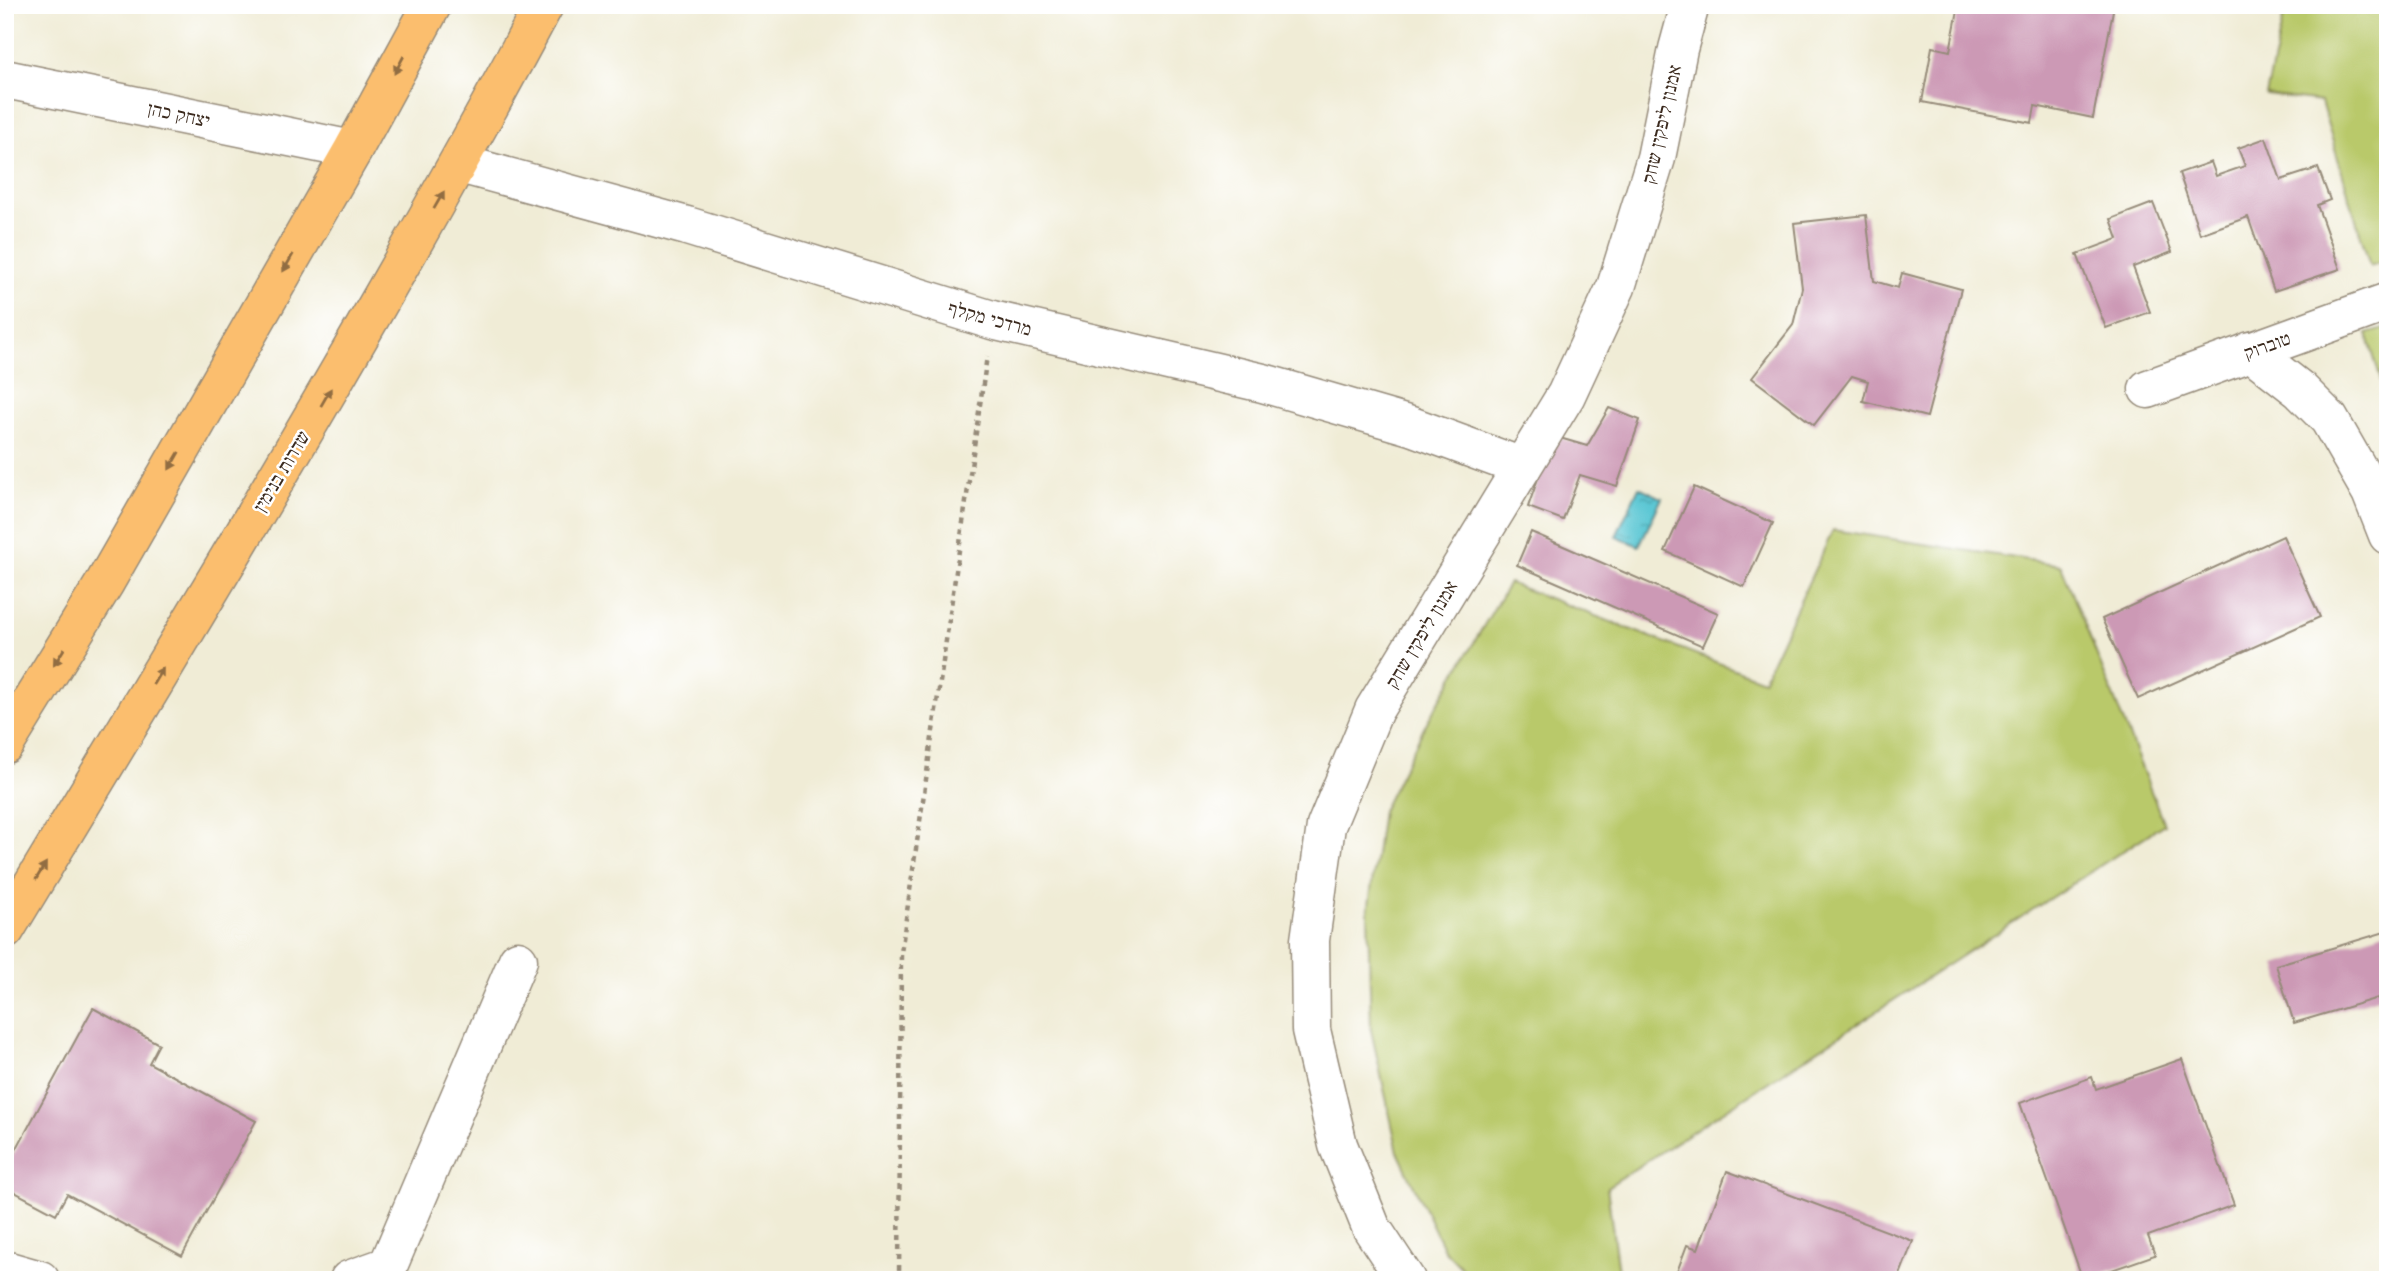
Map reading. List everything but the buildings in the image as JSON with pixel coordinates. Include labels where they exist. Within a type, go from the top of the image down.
[{"type":"main road","points":[[5,744],[104,584],[353,150],[432,5]]},
{"type":"main road","name":"שדרות בנימין","points":[[5,930],[325,399],[460,164],[544,5]]},
{"type":"street","name":"אמנון ליפקין שחק","points":[[1406,1280],[1371,1227],[1338,1145],[1311,1030],[1310,940],[1326,826],[1374,710],[1566,395],[1616,287],[1656,158],[1678,49],[1690,5]]},
{"type":"street","name":"יצחק כהן","points":[[5,79],[353,150]]},
{"type":"street","name":"מרדכי מקלף","points":[[460,164],[687,226],[992,320],[1263,383],[1411,426],[1522,467]]},
{"type":"street","name":"טוברוק","points":[[2148,389],[2388,302]]},
{"type":"street","points":[[2250,351],[2300,390],[2329,419],[2371,492],[2388,535]]},
{"type":"street","points":[[349,1280],[388,1266],[518,960]]},
{"type":"street","points":[[5,1270],[40,1280]]},
{"type":"path","points":[[899,1280],[901,953],[992,320]]},
{"type":"green space","points":[[2286,5],[2388,5],[2388,260],[2370,266],[2321,102],[2266,95]]},
{"type":"green space","points":[[2388,328],[2388,404],[2367,334]]},
{"type":"green space","points":[[1833,530],[2061,565],[2164,824],[1607,1187],[1619,1280],[1473,1280],[1444,1250],[1398,1152],[1371,1030],[1368,912],[1382,811],[1427,722],[1509,583],[1763,680]]},
{"type":"water","points":[[1639,487],[1662,498],[1639,546],[1616,536]]}]
